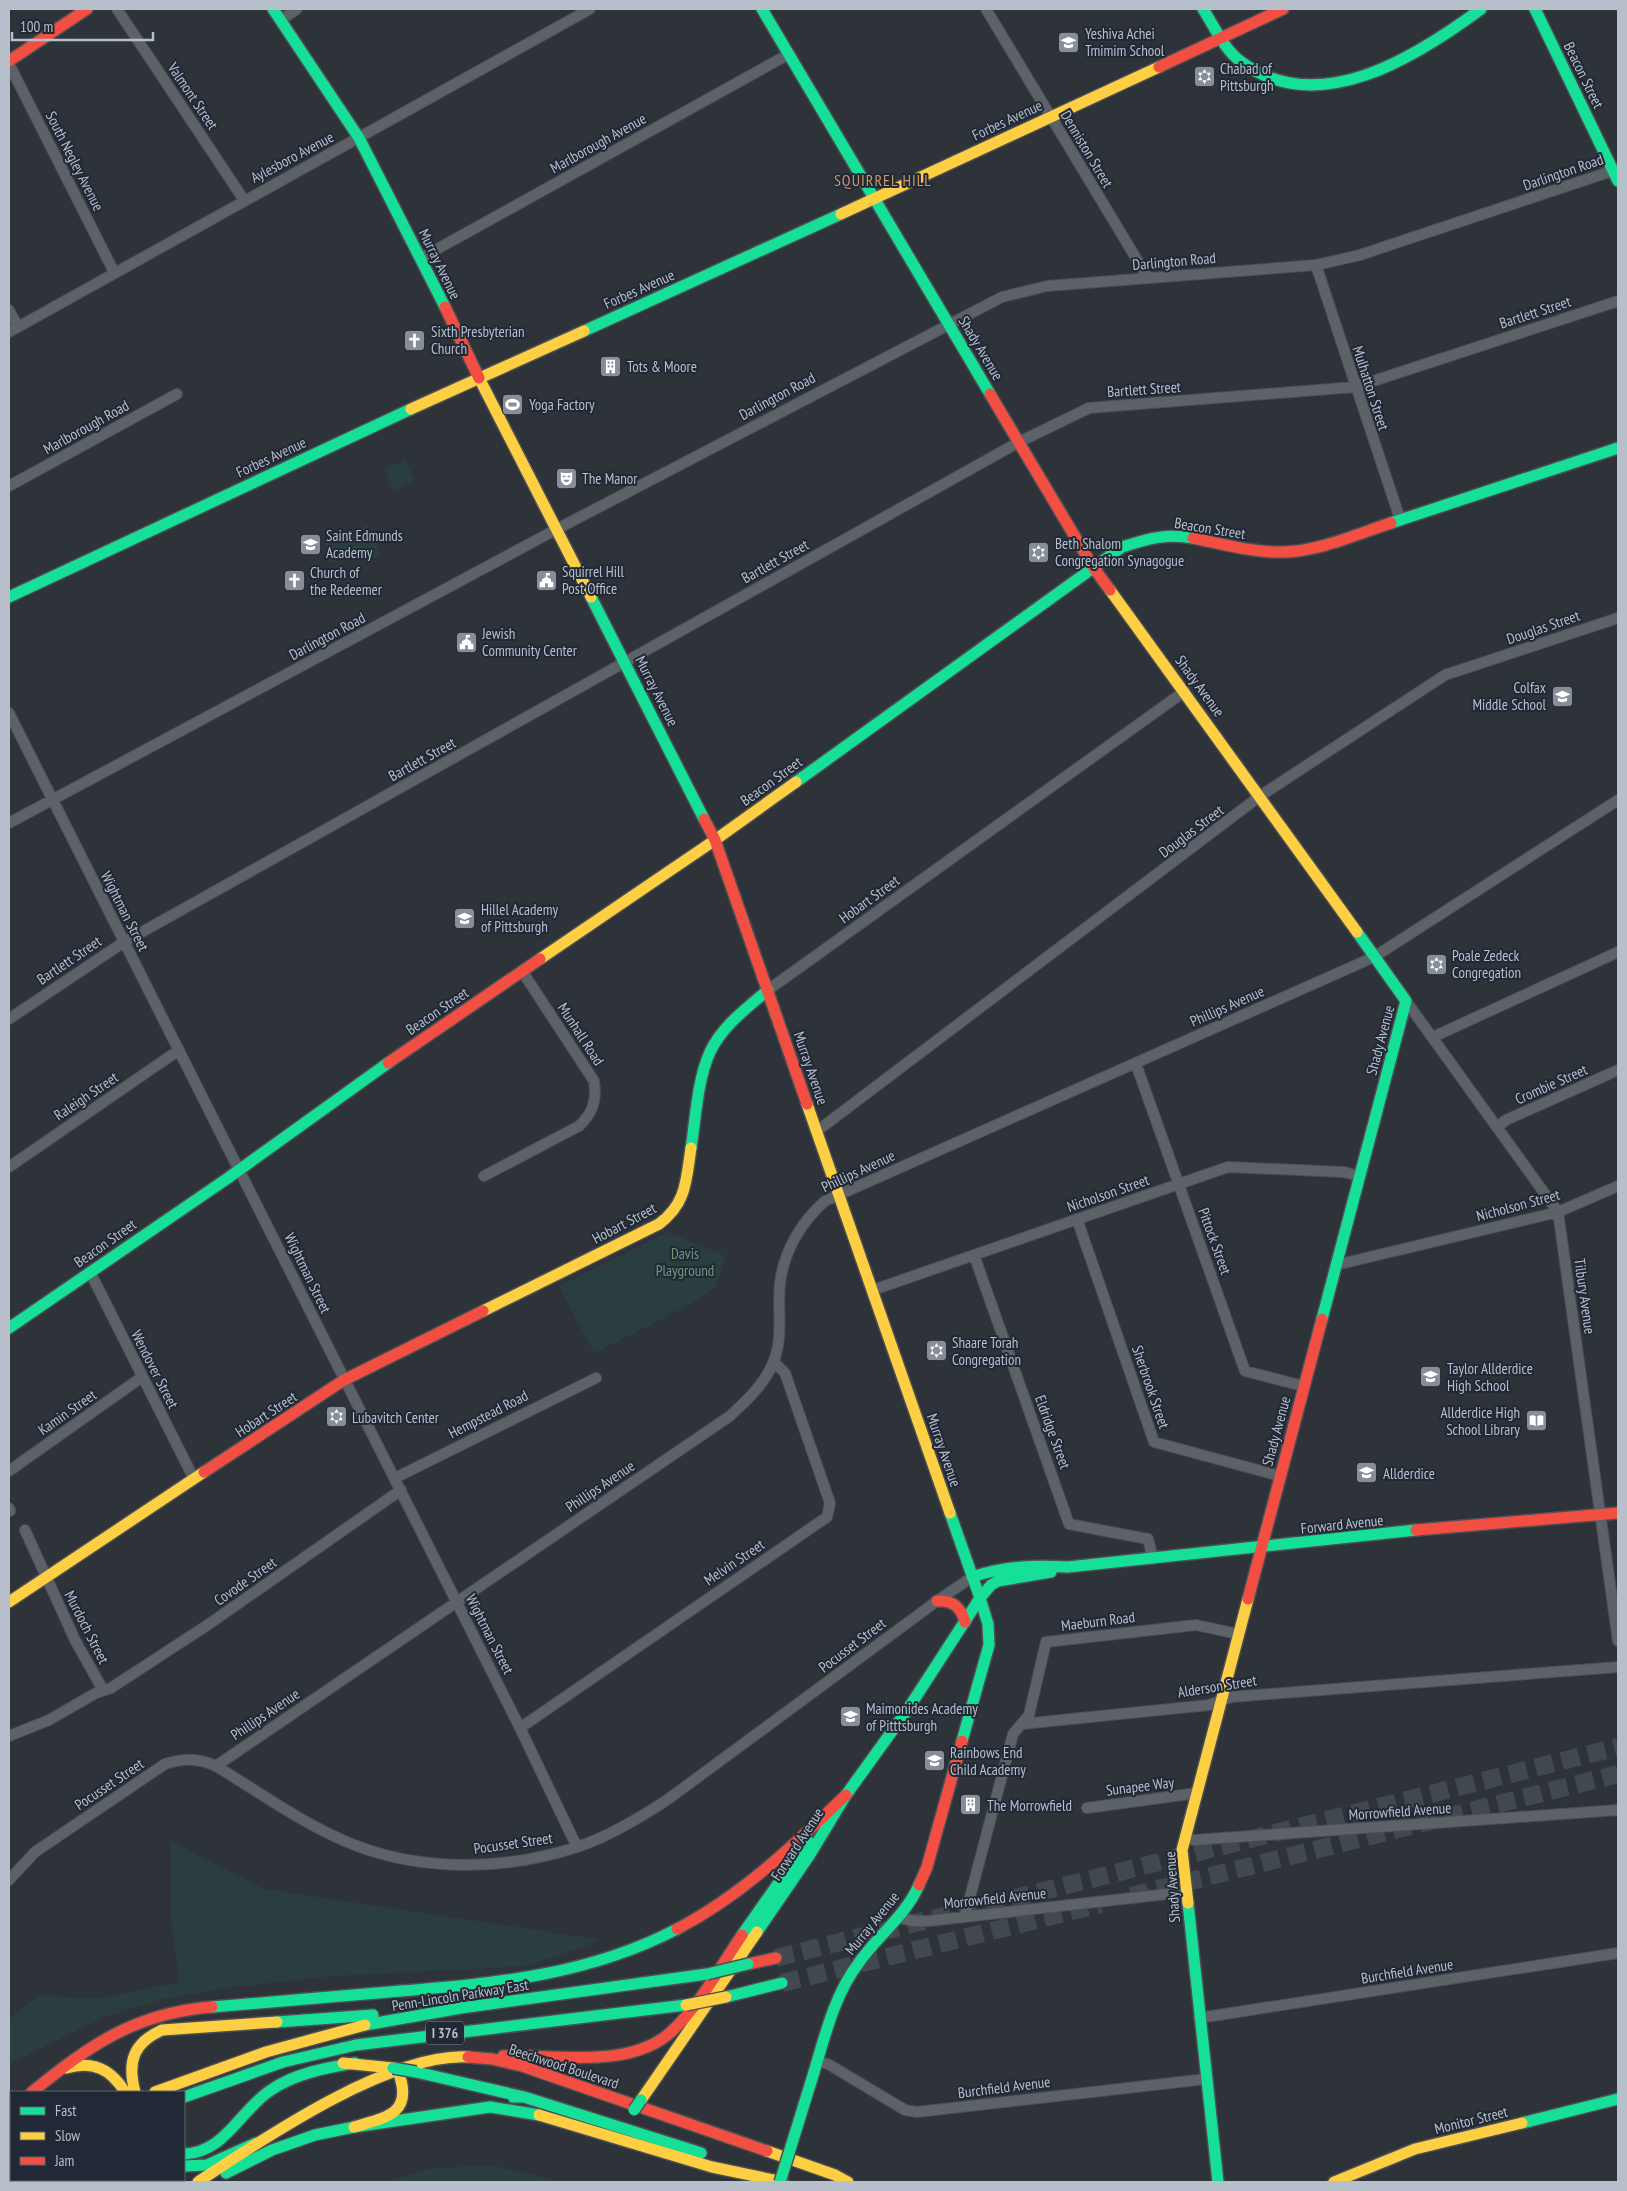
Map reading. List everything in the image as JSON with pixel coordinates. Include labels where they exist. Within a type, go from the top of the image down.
[{"type":"main road","points":[[9,62],[87,9]]},
{"type":"main road","name":"Murray Avenue","points":[[274,9],[359,138],[421,258],[479,378],[626,662],[715,840],[980,1598],[989,1635],[986,1654],[927,1867],[915,1894],[899,1918],[858,1962],[840,1990],[782,2182]]},
{"type":"main road","name":"Shady Avenue","points":[[762,9],[1093,567],[1185,691],[1406,1001],[1260,1548],[1182,1850],[1185,1892],[1218,2182]]},
{"type":"main road","points":[[1203,9],[1221,37],[1240,61],[1260,75],[1285,84],[1312,86],[1344,82],[1380,69],[1442,37],[1481,9]]},
{"type":"main road","name":"Forbes Avenue","points":[[9,598],[278,470],[874,199],[1283,9]]},
{"type":"main road","name":"Beacon Street","points":[[1535,9],[1617,171]]},
{"type":"main road","name":"Beacon Street","points":[[9,1328],[522,971],[715,840],[1122,547],[1156,536],[1179,535],[1247,549],[1285,552],[1326,544],[1618,448]]},
{"type":"main road","name":"Hobart Street","points":[[9,1602],[344,1380],[659,1224],[671,1215],[683,1196],[702,1078],[710,1052],[732,1022],[768,990]]},
{"type":"main road","name":"Forward Avenue","points":[[972,1578],[998,1581],[1044,1574],[1068,1567],[1466,1525],[1618,1513]]},
{"type":"main road","name":"Forward Avenue","points":[[972,1578],[986,1572],[1042,1565],[1068,1567]]},
{"type":"main road","name":"Forward Avenue","points":[[623,2126],[809,1856],[846,1795],[908,1709],[980,1598],[991,1585],[998,1581]]},
{"type":"main road","points":[[937,1601],[951,1601],[955,1603],[962,1611],[965,1622]]},
{"type":"main road","points":[[479,2056],[620,2056],[644,2050],[665,2037],[684,2018],[800,1850],[846,1795]]},
{"type":"main road","points":[[33,2091],[90,2047],[123,2030],[158,2017],[188,2009],[506,1982],[568,1971],[608,1960],[685,1925],[738,1893],[777,1860],[846,1795]]},
{"type":"main road","name":"Penn-Lincoln Parkway East","points":[[158,2091],[214,2070],[303,2041],[379,2023],[446,2010],[707,1974],[776,1958]]},
{"type":"main road","name":"I 376","points":[[185,2097],[250,2073],[315,2054],[377,2041],[686,2005],[782,1983]]},
{"type":"main road","points":[[131,2091],[132,2056],[143,2040],[162,2030],[446,2010]]},
{"type":"main road","name":"Beechwood Boulevard","points":[[198,2182],[256,2143],[390,2070],[429,2060],[479,2056],[528,2068],[835,2175],[848,2182]]},
{"type":"main road","points":[[250,2073],[301,2065],[357,2063],[397,2072],[416,2072],[524,2097],[623,2126],[782,2182]]},
{"type":"main road","points":[[185,2154],[202,2152],[215,2146],[249,2108],[279,2085],[305,2074],[357,2063]]},
{"type":"main road","points":[[58,2071],[80,2064],[100,2066],[130,2091]]},
{"type":"main road","points":[[207,2182],[287,2144],[354,2127],[390,2115],[399,2108],[405,2093],[397,2072]]},
{"type":"main road","points":[[417,2118],[480,2098],[524,2097]]},
{"type":"main road","name":"Monitor Street","points":[[1334,2182],[1415,2149],[1618,2099]]},
{"type":"main road","points":[[354,2127],[479,2108],[513,2109],[712,2167],[782,2182]]},
{"type":"main road","points":[[185,2166],[207,2165],[256,2143]]},
{"type":"street","name":"Valmont Street","points":[[117,9],[244,200]]},
{"type":"street","points":[[281,20],[297,9]]},
{"type":"street","name":"Aylesboro Avenue","points":[[14,329],[590,9]]},
{"type":"street","name":"Denniston Street","points":[[986,9],[1148,278]]},
{"type":"street","name":"Marlborough Avenue","points":[[421,258],[789,54]]},
{"type":"street","name":"South Negley Avenue","points":[[9,62],[114,272]]},
{"type":"street","name":"Darlington Road","points":[[9,823],[50,798],[410,609],[557,529],[948,323],[1002,297],[1047,286],[1316,265],[1360,255],[1617,171]]},
{"type":"street","name":"Mulhatton Street","points":[[1316,265],[1400,519]]},
{"type":"street","name":"Bartlett Street","points":[[9,1019],[124,942],[1019,442],[1089,408],[1355,387],[1618,300]]},
{"type":"street","points":[[9,310],[14,329]]},
{"type":"street","name":"Marlborough Road","points":[[9,486],[177,394]]},
{"type":"street","name":"Douglas Street","points":[[817,1131],[1260,796],[1445,676],[1618,618]]},
{"type":"street","name":"Hobart Street","points":[[768,990],[1185,691]]},
{"type":"street","name":"Wightman Street","points":[[9,713],[50,798],[395,1478],[520,1728],[577,1847]]},
{"type":"street","name":"Phillips Avenue","points":[[216,1766],[730,1416],[754,1394],[774,1362],[780,1342],[780,1283],[790,1247],[812,1213],[825,1201],[1374,957],[1618,800]]},
{"type":"street","points":[[1433,1037],[1618,952]]},
{"type":"street","name":"Munhall Road","points":[[484,1176],[579,1126],[588,1118],[596,1098],[594,1081],[522,971]]},
{"type":"street","name":"Tilbury Avenue","points":[[1406,1001],[1558,1212],[1618,1641]]},
{"type":"street","name":"Raleigh Street","points":[[9,1167],[179,1050]]},
{"type":"street","name":"Pittock Street","points":[[1136,1064],[1245,1371],[1303,1386]]},
{"type":"street","name":"Crombie Street","points":[[1496,1127],[1506,1120],[1618,1070]]},
{"type":"street","name":"Nicholson Street","points":[[873,1290],[1228,1166],[1344,1172],[1359,1176]]},
{"type":"street","name":"Nicholson Street","points":[[1336,1265],[1558,1212],[1618,1186]]},
{"type":"street","name":"Sherbrook Street","points":[[1077,1219],[1154,1442],[1280,1476]]},
{"type":"street","name":"Eldridge Street","points":[[974,1255],[1069,1524],[1148,1540],[1153,1558]]},
{"type":"street","name":"Wendover Street","points":[[90,1272],[194,1480]]},
{"type":"street","name":"Melvin Street","points":[[520,1728],[827,1517],[830,1503],[827,1494],[785,1373],[774,1362]]},
{"type":"street","name":"Kamin Street","points":[[9,1471],[142,1377]]},
{"type":"street","name":"Hempstead Road","points":[[395,1478],[596,1378]]},
{"type":"street","name":"Covode Street","points":[[9,1736],[49,1720],[103,1690],[111,1688],[209,1624],[401,1490]]},
{"type":"street","name":"Murdoch Street","points":[[26,1530],[75,1640],[103,1690]]},
{"type":"street","name":"Pocusset Street","points":[[9,1880],[35,1852],[165,1764],[180,1759],[201,1759],[216,1766],[317,1828],[358,1846],[402,1859],[483,1865],[526,1859],[577,1847],[633,1822],[667,1800],[937,1601],[972,1578]]},
{"type":"street","name":"Maeburn Road","points":[[1022,1724],[1029,1715],[1046,1642],[1196,1625],[1238,1634]]},
{"type":"street","name":"Alderson Street","points":[[1022,1724],[1209,1705],[1231,1697],[1618,1666]]},
{"type":"street","points":[[965,1916],[1013,1734],[1022,1724]]},
{"type":"street","name":"Sunapee Way","points":[[1087,1808],[1197,1794]]},
{"type":"street","name":"Morrowfield Avenue","points":[[1185,1837],[1194,1840],[1260,1837],[1618,1810]]},
{"type":"street","name":"Morrowfield Avenue","points":[[899,1918],[915,1921],[1185,1892]]},
{"type":"street","name":"Burchfield Avenue","points":[[1200,2018],[1618,1953]]},
{"type":"street","name":"Burchfield Avenue","points":[[817,2061],[828,2064],[905,2110],[917,2112],[1206,2079]]},
{"type":"green space","points":[[405,460],[415,481],[394,491],[385,469]]},
{"type":"green space","points":[[368,525],[380,555],[370,560],[363,548],[329,564],[326,555],[329,553],[325,543]]},
{"type":"green space","name":"Davis Playground","points":[[668,1232],[726,1256],[716,1287],[691,1304],[594,1353],[559,1286]]},
{"type":"green space","points":[[171,1841],[264,1889],[602,1940],[527,1966],[333,1976],[226,1988],[163,1999],[104,2017],[9,2064],[9,2018],[39,1996],[102,1998],[179,1982],[171,1921]]},
{"type":"green space","points":[[495,2166],[564,2182],[384,2182],[433,2168]]},
{"type":"tunnel","points":[[776,1958],[1618,1747]]},
{"type":"tunnel","points":[[1131,1896],[1618,1774]]},
{"type":"tunnel","points":[[782,1983],[1101,1904]]},
{"type":"traffic: fast","points":[[273,9],[359,138],[445,307]]},
{"type":"traffic: fast","points":[[762,9],[990,394]]},
{"type":"traffic: fast","points":[[1203,9],[1224,44],[1240,61],[1270,78],[1301,85],[1333,83],[1365,75],[1397,62],[1427,46],[1481,9]]},
{"type":"traffic: fast","points":[[1535,9],[1618,181]]},
{"type":"traffic: fast","points":[[584,331],[841,214]]},
{"type":"traffic: fast","points":[[9,597],[411,409]]},
{"type":"traffic: fast","points":[[1391,523],[1618,448]]},
{"type":"traffic: fast","points":[[796,782],[1122,547],[1157,538],[1174,536],[1193,538]]},
{"type":"traffic: fast","points":[[591,597],[704,819]]},
{"type":"traffic: fast","points":[[1322,1319],[1406,1001],[1357,932]]},
{"type":"traffic: fast","points":[[691,1148],[702,1075],[710,1052],[728,1026],[768,990]]},
{"type":"traffic: fast","points":[[9,1328],[228,1178],[388,1063]]},
{"type":"traffic: fast","points":[[757,1932],[809,1856],[846,1795],[908,1709],[980,1598],[950,1513]]},
{"type":"traffic: fast","points":[[972,1577],[1020,1567],[1068,1567],[1416,1530]]},
{"type":"traffic: fast","points":[[962,1741],[989,1645],[988,1624],[980,1598],[991,1585],[998,1581],[1051,1572]]},
{"type":"traffic: fast","points":[[742,1935],[808,1841]]},
{"type":"traffic: fast","points":[[810,2085],[829,2022],[849,1977],[866,1954],[899,1917],[919,1885]]},
{"type":"traffic: fast","points":[[1188,1903],[1218,2182]]},
{"type":"traffic: fast","points":[[212,2007],[437,1988],[508,1980],[577,1967],[644,1945],[677,1929]]},
{"type":"traffic: fast","points":[[707,1974],[748,1964]]},
{"type":"traffic: fast","points":[[365,2025],[461,2008],[707,1974]]},
{"type":"traffic: fast","points":[[726,1997],[782,1983]]},
{"type":"traffic: fast","points":[[185,2097],[283,2062],[356,2045],[686,2005]]},
{"type":"traffic: fast","points":[[277,2022],[373,2015]]},
{"type":"traffic: fast","points":[[185,2154],[198,2152],[221,2139],[260,2098],[281,2084],[312,2072],[355,2063]]},
{"type":"traffic: fast","points":[[393,2068],[416,2072]]},
{"type":"traffic: fast","points":[[416,2072],[524,2097]]},
{"type":"traffic: fast","points":[[780,2182],[810,2085]]},
{"type":"traffic: fast","points":[[513,2097],[524,2097],[701,2153]]},
{"type":"traffic: fast","points":[[1522,2123],[1618,2099]]},
{"type":"traffic: fast","points":[[634,2110],[641,2100]]},
{"type":"traffic: fast","points":[[226,2173],[272,2150],[315,2135],[354,2127],[490,2107],[539,2115]]},
{"type":"traffic: fast","points":[[185,2166],[207,2165],[256,2143]]},
{"type":"traffic: slow","points":[[841,214],[1159,67]]},
{"type":"traffic: slow","points":[[411,409],[584,331]]},
{"type":"traffic: slow","points":[[479,378],[591,597]]},
{"type":"traffic: slow","points":[[1110,590],[1357,932]]},
{"type":"traffic: slow","points":[[540,959],[715,840],[796,782]]},
{"type":"traffic: slow","points":[[807,1104],[950,1513]]},
{"type":"traffic: slow","points":[[483,1311],[659,1224],[675,1208],[684,1190],[691,1148]]},
{"type":"traffic: slow","points":[[9,1602],[204,1472]]},
{"type":"traffic: slow","points":[[1188,1903],[1182,1850],[1248,1599]]},
{"type":"traffic: slow","points":[[641,2100],[757,1932]]},
{"type":"traffic: slow","points":[[686,2005],[726,1997]]},
{"type":"traffic: slow","points":[[135,2091],[132,2063],[135,2055],[144,2041],[162,2030],[277,2022]]},
{"type":"traffic: slow","points":[[158,2091],[266,2052],[365,2025]]},
{"type":"traffic: slow","points":[[198,2182],[291,2122],[365,2083],[436,2059],[468,2057]]},
{"type":"traffic: slow","points":[[343,2063],[393,2068]]},
{"type":"traffic: slow","points":[[66,2068],[85,2065],[100,2068],[114,2077],[124,2091]]},
{"type":"traffic: slow","points":[[354,2127],[384,2117],[398,2107],[402,2100],[403,2090],[400,2077]]},
{"type":"traffic: slow","points":[[539,2115],[712,2167],[783,2182]]},
{"type":"traffic: slow","points":[[1334,2182],[1415,2149],[1522,2123]]},
{"type":"traffic: slow","points":[[767,2151],[835,2175],[848,2182]]},
{"type":"traffic: jam","points":[[9,61],[87,9]]},
{"type":"traffic: jam","points":[[1159,67],[1283,9]]},
{"type":"traffic: jam","points":[[445,307],[479,378]]},
{"type":"traffic: jam","points":[[990,394],[1093,567],[1110,590]]},
{"type":"traffic: jam","points":[[1193,538],[1250,550],[1273,552],[1298,551],[1352,537],[1391,523]]},
{"type":"traffic: jam","points":[[704,819],[715,840],[807,1104]]},
{"type":"traffic: jam","points":[[388,1063],[540,959]]},
{"type":"traffic: jam","points":[[204,1472],[344,1380],[483,1311]]},
{"type":"traffic: jam","points":[[1248,1599],[1322,1319]]},
{"type":"traffic: jam","points":[[1416,1530],[1618,1513]]},
{"type":"traffic: jam","points":[[937,1601],[952,1603],[959,1608],[965,1622]]},
{"type":"traffic: jam","points":[[919,1885],[927,1867],[962,1741]]},
{"type":"traffic: jam","points":[[677,1929],[701,1916],[745,1885],[786,1851],[846,1795]]},
{"type":"traffic: jam","points":[[503,2056],[614,2056],[636,2051],[655,2043],[672,2031],[691,2010],[742,1935]]},
{"type":"traffic: jam","points":[[748,1964],[776,1958]]},
{"type":"traffic: jam","points":[[33,2091],[94,2046],[115,2034],[160,2016],[185,2010],[212,2007]]},
{"type":"traffic: jam","points":[[468,2057],[492,2059],[522,2066],[767,2151]]},
{"type":"place","name":"Yeshiva Achei Tmimim School","points":[[1069,42]]},
{"type":"place","name":"Chabad of Pittsburgh","points":[[1204,77]]},
{"type":"place","name":"Sixth Presbyterian Church","points":[[415,340]]},
{"type":"place","name":"Tots & Moore","points":[[611,366]]},
{"type":"place","name":"Yoga Factory","points":[[513,404]]},
{"type":"place","name":"The Manor","points":[[566,478]]},
{"type":"place","name":"Saint Edmunds Academy","points":[[310,544]]},
{"type":"place","name":"Beth Shalom Congregation Synagogue","points":[[1039,552]]},
{"type":"place","name":"Squirrel Hill Post Office","points":[[546,580]]},
{"type":"place","name":"Church of the Redeemer","points":[[294,581]]},
{"type":"place","name":"Jewish Community Center","points":[[466,642]]},
{"type":"place","name":"Colfax Middle School","points":[[1562,696]]},
{"type":"place","name":"Hillel Academy of Pittsburgh","points":[[465,918]]},
{"type":"place","name":"Poale Zedeck Congregation","points":[[1436,964]]},
{"type":"place","name":"Shaare Torah Congregation","points":[[936,1351]]},
{"type":"place","name":"Taylor Allderdice High School","points":[[1431,1377]]},
{"type":"place","name":"Lubavitch Center","points":[[336,1417]]},
{"type":"place","name":"Allderdice High School Library","points":[[1536,1421]]},
{"type":"place","name":"Allderdice","points":[[1367,1473]]},
{"type":"place","name":"Maimonides Academy of Pitttsburgh","points":[[850,1717]]},
{"type":"place","name":"Rainbows End Child Academy","points":[[934,1761]]},
{"type":"place","name":"The Morrowfield","points":[[971,1805]]},
{"type":"district","name":"SQUIRREL HILL","points":[[883,180]]}]
